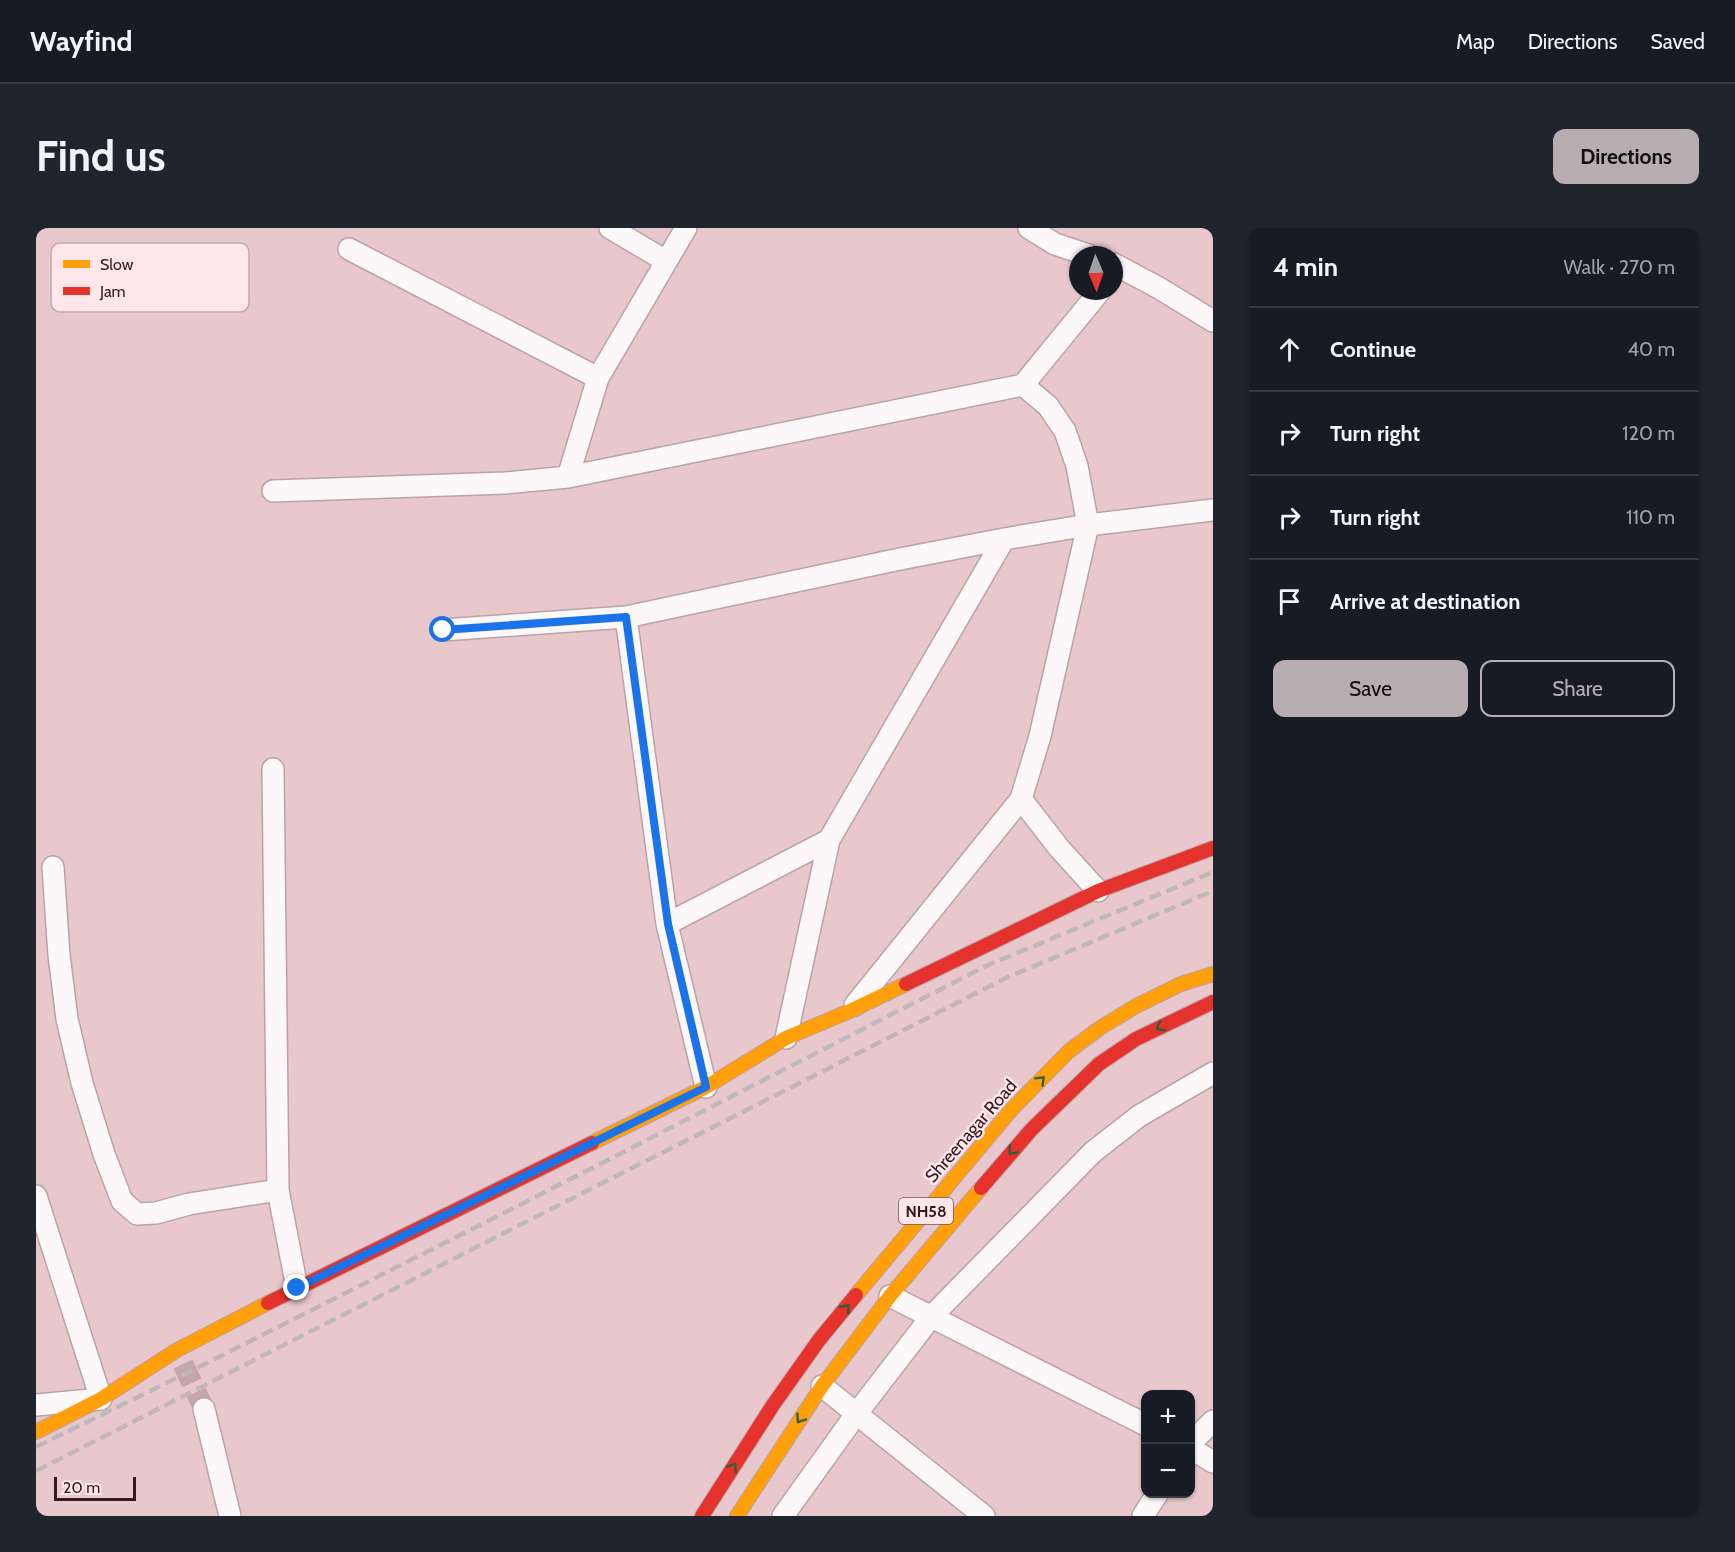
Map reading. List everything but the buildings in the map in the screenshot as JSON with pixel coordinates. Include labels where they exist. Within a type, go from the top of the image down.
[{"type":"main road","points":[[36,1432],[180,1357],[297,1288],[706,1087],[786,1038],[850,1011],[1098,891],[1213,848]]},
{"type":"main road","name":"Shreenagar Road","points":[[702,1516],[773,1405],[819,1340],[1011,1110],[1069,1051],[1100,1028],[1136,1006],[1181,984],[1213,974]]},
{"type":"main road","name":"NH58","points":[[737,1516],[822,1386],[890,1296],[1032,1129],[1099,1064],[1136,1039],[1213,1002]]},
{"type":"street","points":[[610,228],[666,261]]},
{"type":"street","points":[[568,477],[598,378],[686,228]]},
{"type":"street","points":[[1029,228],[1055,244],[1069,249]]},
{"type":"street","points":[[349,249],[598,378]]},
{"type":"street","points":[[1123,272],[1213,321]]},
{"type":"street","points":[[273,491],[505,483],[568,477],[1023,384],[1093,300]]},
{"type":"street","points":[[850,1011],[1021,799],[1040,736],[1088,525],[1077,466],[1065,431],[1048,406],[1023,384]]},
{"type":"street","points":[[443,630],[626,617],[1004,539],[1088,525],[1213,510]]},
{"type":"street","points":[[786,1038],[829,840],[1004,539]]},
{"type":"street","points":[[626,617],[668,924],[706,1087]]},
{"type":"street","points":[[273,769],[278,1190],[297,1288]]},
{"type":"street","points":[[1021,799],[1059,848],[1098,891]]},
{"type":"street","points":[[668,924],[829,840]]},
{"type":"street","points":[[53,867],[59,955],[67,1019],[82,1083],[104,1154],[122,1201],[137,1214],[156,1213],[189,1204],[278,1190]]},
{"type":"street","points":[[783,1516],[857,1413],[931,1317],[1093,1152],[1139,1116],[1213,1073]]},
{"type":"street","points":[[36,1196],[101,1399],[36,1405]]},
{"type":"street","points":[[890,1296],[1141,1422]]},
{"type":"street","points":[[822,1386],[984,1516]]},
{"type":"street","points":[[204,1409],[230,1516]]},
{"type":"street","points":[[1193,1444],[1213,1421]]},
{"type":"street","points":[[1195,1449],[1213,1462]]},
{"type":"street","points":[[1143,1516],[1154,1498]]},
{"type":"tunnel","points":[[183,1364],[204,1409]]},
{"type":"railway","points":[[36,1447],[514,1208],[988,965],[1213,872]]},
{"type":"railway","points":[[36,1471],[1008,977],[1213,891]]},
{"type":"traffic: slow","points":[[856,1295],[1011,1110],[1069,1051],[1100,1028],[1136,1006],[1181,984],[1213,974]]},
{"type":"traffic: slow","points":[[592,1143],[706,1087],[786,1038],[906,984]]},
{"type":"traffic: slow","points":[[737,1516],[822,1386],[890,1296],[981,1188]]},
{"type":"traffic: slow","points":[[36,1432],[101,1399],[177,1350],[268,1303]]},
{"type":"traffic: jam","points":[[906,984],[1098,891],[1213,848]]},
{"type":"traffic: jam","points":[[981,1188],[1032,1129],[1099,1064],[1136,1039],[1213,1002]]},
{"type":"traffic: jam","points":[[268,1303],[592,1143]]},
{"type":"traffic: jam","points":[[702,1516],[773,1405],[819,1340],[856,1295]]},
{"type":"route","points":[[297,1288],[706,1087],[668,924],[626,617],[443,630]]}]
